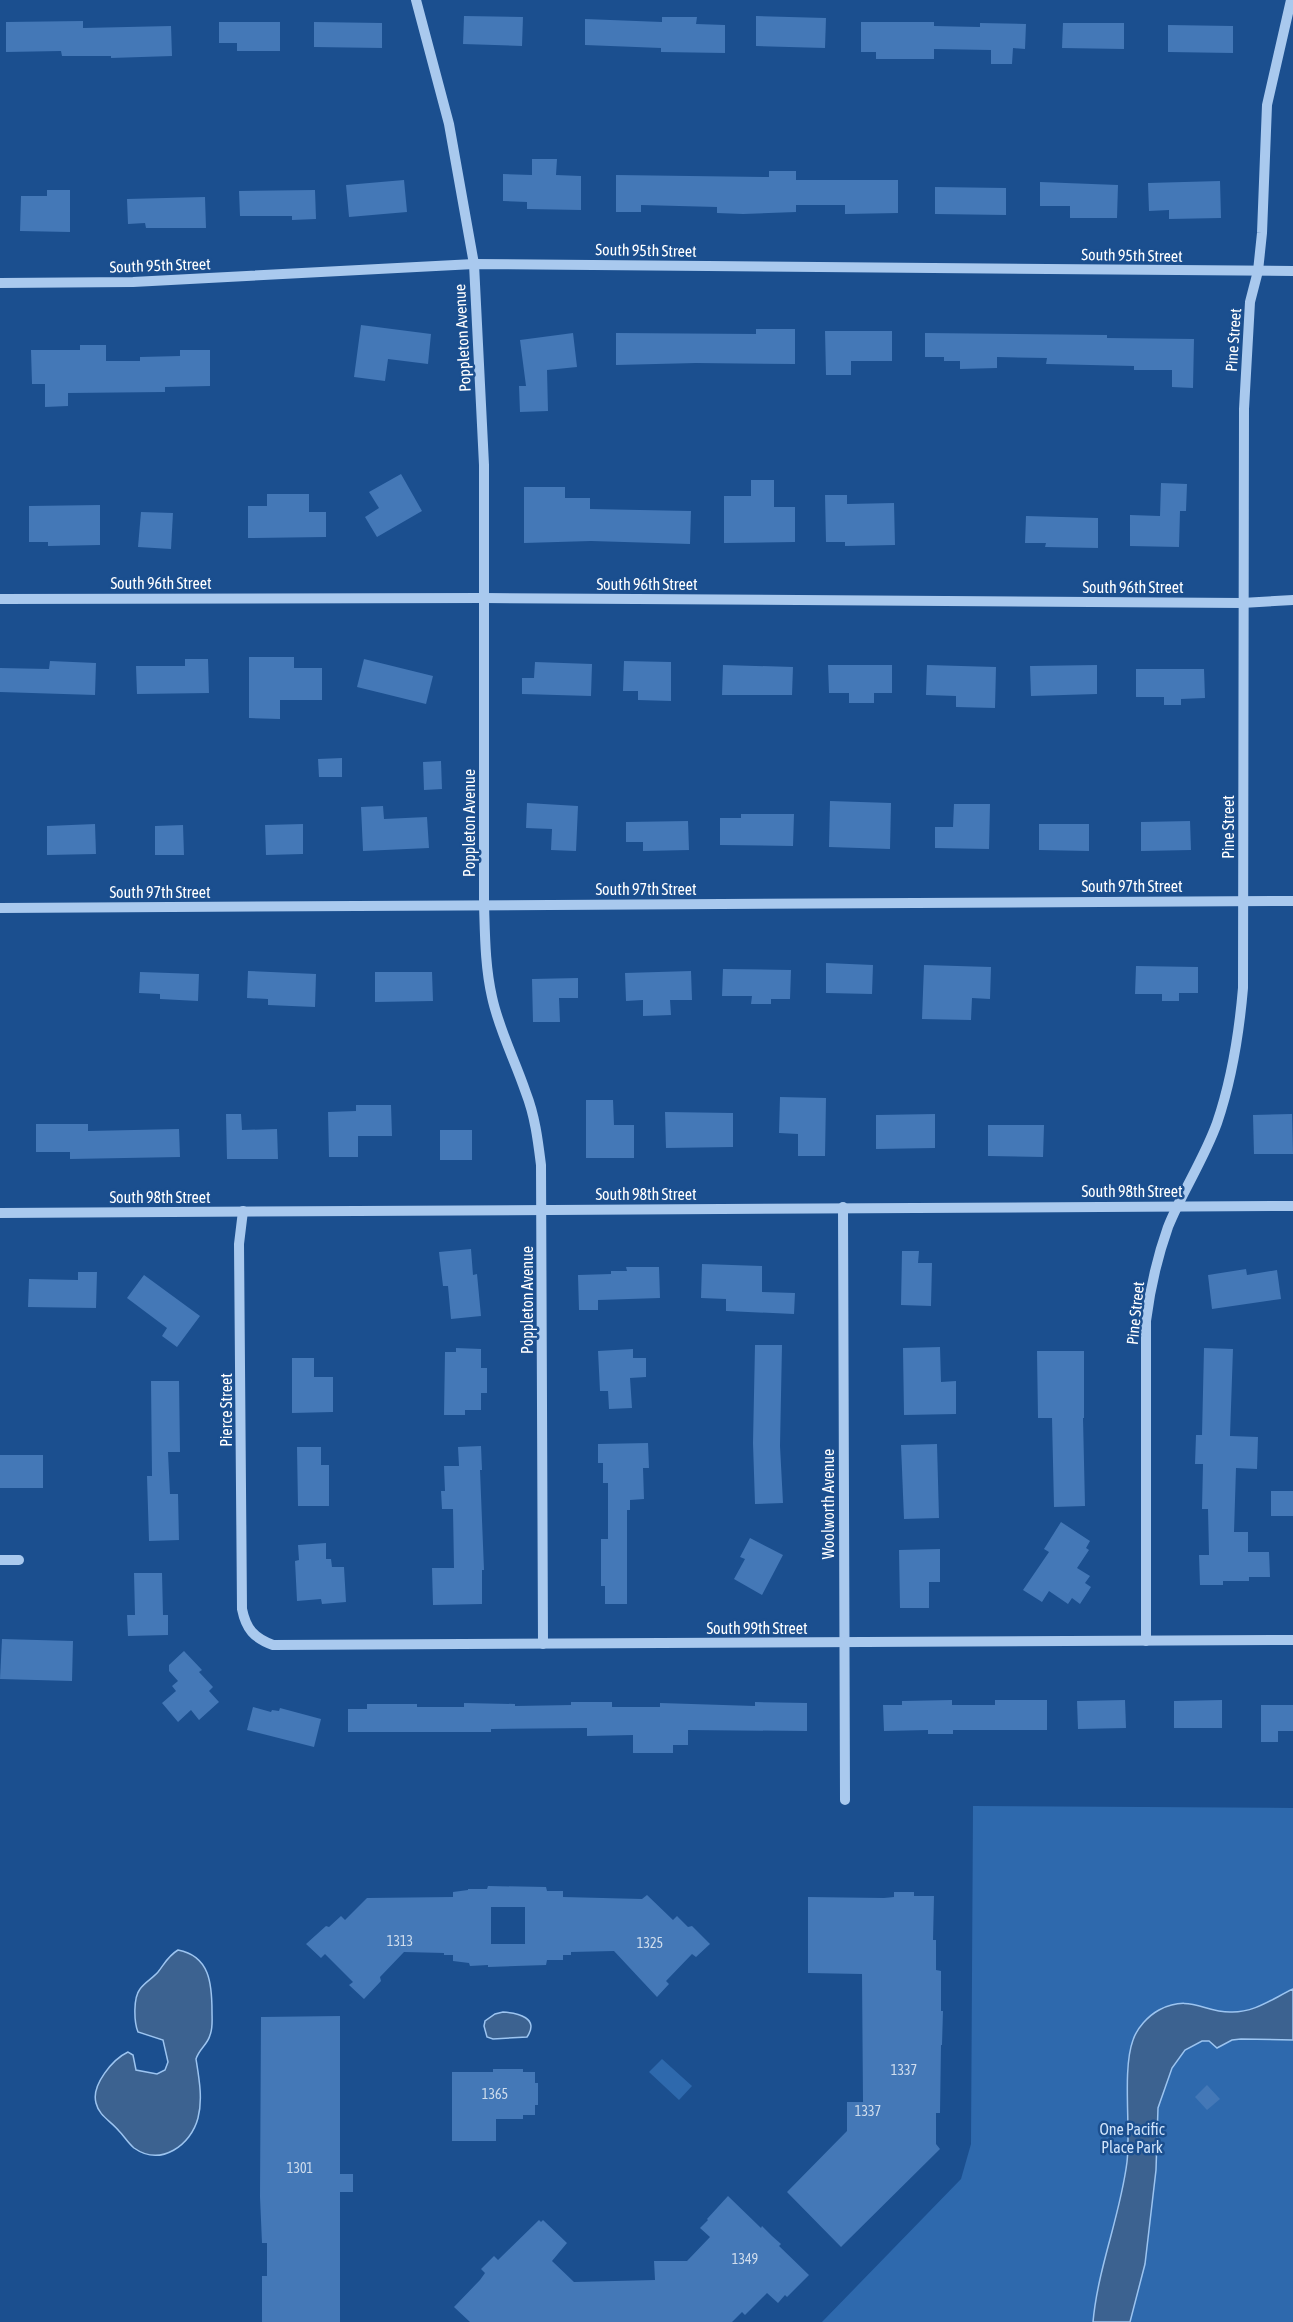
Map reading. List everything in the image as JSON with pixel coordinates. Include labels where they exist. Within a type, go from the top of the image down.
[{"type":"street","name":"Poppleton Avenue","points":[[416,0],[449,124],[474,264],[484,465],[486,961],[492,997],[502,1032],[527,1094],[537,1132],[541,1165],[543,1644]]},
{"type":"street","name":"Pine Street","points":[[1146,1641],[1146,1321],[1155,1268],[1169,1226],[1216,1126],[1234,1065],[1243,988],[1244,409],[1250,302],[1258,271],[1262,233],[1267,105],[1291,0]]},
{"type":"street","name":"South 95th Street","points":[[0,283],[133,282],[474,264],[1293,271]]},
{"type":"street","name":"South 96th Street","points":[[0,599],[484,598],[1242,603],[1293,600]]},
{"type":"street","name":"South 97th Street","points":[[0,908],[1293,900]]},
{"type":"street","name":"South 98th Street","points":[[0,1213],[1293,1206]]},
{"type":"street","name":"Woolworth Avenue","points":[[843,1207],[845,1800]]},
{"type":"street","name":"Pierce Street","points":[[242,1609],[239,1244],[243,1211]]},
{"type":"street","points":[[0,1560],[20,1560]]},
{"type":"street","name":"South 99th Street","points":[[242,1609],[250,1632],[261,1641],[273,1645],[1293,1640]]},
{"type":"green space","name":"One Pacific Place Park","points":[[973,1806],[1293,1808],[1293,2322],[822,2322],[961,2179],[971,2144]]},
{"type":"green space","points":[[662,2059],[692,2086],[679,2100],[649,2072]]},
{"type":"shaded area","points":[[178,1950],[197,1958],[207,1973],[211,1991],[212,2027],[209,2038],[196,2059],[200,2103],[194,2128],[189,2137],[174,2150],[154,2155],[144,2153],[132,2146],[100,2111],[95,2096],[104,2073],[116,2060],[128,2052],[133,2055],[136,2070],[157,2074],[165,2070],[168,2062],[163,2040],[138,2032],[135,2004],[140,1989]]},
{"type":"shaded area","points":[[1293,1989],[1293,2040],[1241,2039],[1232,2040],[1217,2048],[1209,2041],[1202,2041],[1185,2050],[1172,2068],[1158,2108],[1156,2170],[1145,2264],[1130,2322],[1093,2322],[1099,2282],[1124,2182],[1128,2148],[1128,2067],[1137,2031],[1151,2016],[1170,2005],[1188,2004],[1220,2011],[1239,2012],[1263,2005]]},
{"type":"shaded area","points":[[503,2012],[521,2015],[529,2021],[531,2025],[527,2037],[493,2039],[487,2037],[485,2021]]},
{"type":"building","points":[[464,16],[523,17],[522,46],[463,44]]},
{"type":"building","points":[[756,16],[826,18],[825,48],[756,46]]},
{"type":"building","points":[[662,17],[697,17],[696,24],[725,25],[725,53],[661,52],[661,48],[585,45],[585,19],[662,22]]},
{"type":"building","points":[[83,21],[83,28],[171,26],[172,56],[111,58],[111,56],[62,56],[61,51],[6,52],[6,22]]},
{"type":"building","points":[[219,22],[280,22],[280,51],[237,51],[237,43],[219,43]]},
{"type":"building","points":[[314,22],[382,23],[382,48],[314,47]]},
{"type":"building","points":[[861,22],[934,22],[934,26],[980,27],[980,23],[1026,24],[1025,49],[1013,48],[1012,64],[991,64],[991,50],[934,49],[934,59],[876,59],[876,52],[861,52]]},
{"type":"building","points":[[1063,23],[1124,23],[1124,49],[1062,48]]},
{"type":"building","points":[[1168,25],[1233,26],[1233,53],[1168,52]]},
{"type":"building","points":[[532,159],[557,159],[556,175],[581,176],[581,210],[527,209],[527,202],[503,201],[503,174],[532,175]]},
{"type":"building","points":[[769,171],[796,171],[796,180],[898,180],[898,213],[845,214],[845,205],[796,205],[796,212],[743,214],[717,213],[717,207],[641,205],[641,212],[616,212],[616,175],[769,177]]},
{"type":"building","points":[[404,180],[407,212],[349,217],[346,185]]},
{"type":"building","points":[[1220,181],[1221,218],[1169,219],[1169,210],[1149,211],[1148,183]]},
{"type":"building","points":[[1040,182],[1118,185],[1117,218],[1070,218],[1070,206],[1040,206]]},
{"type":"building","points":[[935,187],[1006,188],[1006,215],[935,214]]},
{"type":"building","points":[[47,190],[70,190],[70,232],[20,231],[21,196],[47,196]]},
{"type":"building","points":[[315,190],[316,219],[292,220],[292,216],[240,216],[239,191]]},
{"type":"building","points":[[205,197],[206,228],[146,228],[145,223],[128,224],[127,199]]},
{"type":"building","points":[[361,325],[431,334],[428,364],[388,359],[385,381],[354,377]]},
{"type":"building","points":[[756,329],[795,329],[795,364],[616,365],[616,333],[756,334]]},
{"type":"building","points":[[825,331],[892,331],[892,361],[851,361],[851,375],[826,375]]},
{"type":"building","points":[[573,333],[577,367],[547,370],[548,411],[520,412],[519,386],[526,386],[520,340]]},
{"type":"building","points":[[925,333],[1107,335],[1107,338],[1194,339],[1193,388],[1172,387],[1172,370],[1134,370],[1134,366],[1046,364],[1047,358],[997,357],[997,368],[960,369],[960,361],[944,361],[944,357],[925,357]]},
{"type":"building","points":[[80,345],[106,345],[106,361],[140,361],[140,357],[180,356],[180,350],[210,350],[210,386],[165,387],[165,392],[68,393],[68,406],[45,407],[45,384],[32,384],[31,350],[80,350]]},
{"type":"building","points":[[401,474],[422,511],[377,537],[365,517],[379,508],[369,492]]},
{"type":"building","points":[[751,480],[774,480],[774,507],[795,507],[795,542],[724,543],[724,496],[751,496]]},
{"type":"building","points":[[1161,483],[1187,484],[1186,511],[1180,511],[1179,547],[1130,546],[1130,515],[1160,516]]},
{"type":"building","points":[[524,487],[565,487],[565,498],[590,498],[590,509],[691,511],[690,544],[591,541],[524,543]]},
{"type":"building","points":[[267,494],[309,494],[309,512],[326,512],[326,537],[248,538],[248,506],[267,506]]},
{"type":"building","points":[[825,495],[847,495],[847,504],[894,503],[895,545],[845,546],[845,542],[826,542]]},
{"type":"building","points":[[100,505],[100,545],[48,546],[48,542],[29,542],[29,506]]},
{"type":"building","points":[[141,512],[173,513],[171,549],[138,547]]},
{"type":"building","points":[[1026,516],[1098,518],[1098,548],[1045,547],[1046,543],[1025,543]]},
{"type":"building","points":[[249,657],[294,657],[294,668],[322,668],[322,700],[280,700],[280,719],[249,718]]},
{"type":"building","points":[[185,659],[208,659],[209,693],[137,694],[136,666],[185,666]]},
{"type":"building","points":[[364,659],[433,676],[426,704],[357,687]]},
{"type":"building","points":[[50,661],[96,663],[95,695],[0,692],[0,668],[49,669]]},
{"type":"building","points":[[624,661],[671,662],[671,701],[638,700],[638,691],[623,691]]},
{"type":"building","points":[[535,662],[592,664],[591,696],[522,694],[522,678],[534,678]]},
{"type":"building","points":[[723,665],[793,667],[792,695],[722,695]]},
{"type":"building","points":[[828,665],[892,665],[892,693],[874,693],[874,703],[849,703],[849,693],[829,693]]},
{"type":"building","points":[[927,665],[996,667],[995,708],[956,707],[956,696],[926,695]]},
{"type":"building","points":[[1097,665],[1097,694],[1031,696],[1030,666]]},
{"type":"building","points":[[1136,669],[1204,669],[1205,698],[1181,699],[1181,705],[1164,705],[1164,697],[1136,697]]},
{"type":"building","points":[[342,758],[342,777],[319,777],[318,759]]},
{"type":"building","points":[[441,761],[442,789],[424,790],[423,762]]},
{"type":"building","points":[[830,801],[891,803],[890,849],[829,847]]},
{"type":"building","points":[[527,803],[578,806],[576,851],[551,850],[552,829],[526,828]]},
{"type":"building","points":[[954,804],[990,804],[989,849],[935,848],[935,827],[953,827]]},
{"type":"building","points":[[383,806],[384,819],[427,817],[429,848],[363,851],[361,807]]},
{"type":"building","points":[[741,814],[794,814],[793,846],[720,845],[720,818],[741,818]]},
{"type":"building","points":[[688,821],[689,850],[643,851],[643,842],[626,842],[626,822]]},
{"type":"building","points":[[1190,821],[1191,850],[1141,851],[1141,822]]},
{"type":"building","points":[[95,824],[96,854],[47,855],[47,826]]},
{"type":"building","points":[[303,824],[303,854],[266,855],[265,825]]},
{"type":"building","points":[[1039,824],[1089,824],[1089,851],[1039,850]]},
{"type":"building","points":[[183,825],[184,855],[155,855],[155,826]]},
{"type":"building","points":[[826,963],[873,965],[872,994],[826,993]]},
{"type":"building","points":[[924,965],[991,967],[990,999],[972,998],[971,1020],[922,1019]]},
{"type":"building","points":[[1136,966],[1198,967],[1198,993],[1179,993],[1179,1001],[1162,1001],[1162,994],[1135,994]]},
{"type":"building","points":[[723,969],[791,970],[790,999],[771,999],[771,1004],[751,1004],[752,996],[722,996]]},
{"type":"building","points":[[248,971],[316,974],[315,1007],[268,1005],[268,999],[247,998]]},
{"type":"building","points":[[691,971],[692,1000],[670,1000],[671,1015],[643,1016],[643,1000],[626,1001],[625,973]]},
{"type":"building","points":[[140,972],[199,974],[198,1001],[160,999],[160,994],[139,993]]},
{"type":"building","points":[[375,972],[432,972],[433,1001],[375,1002]]},
{"type":"building","points":[[578,978],[578,998],[559,998],[560,1022],[533,1022],[532,979]]},
{"type":"building","points":[[780,1097],[826,1098],[825,1156],[798,1156],[798,1134],[779,1133]]},
{"type":"building","points":[[586,1100],[613,1100],[614,1125],[634,1125],[634,1158],[586,1158]]},
{"type":"building","points":[[356,1105],[391,1105],[392,1136],[358,1136],[358,1157],[329,1157],[328,1112],[356,1111]]},
{"type":"building","points":[[665,1112],[733,1113],[733,1147],[666,1148]]},
{"type":"building","points":[[226,1114],[241,1114],[242,1130],[277,1129],[278,1159],[227,1159]]},
{"type":"building","points":[[935,1114],[935,1148],[876,1149],[876,1115]]},
{"type":"building","points":[[1292,1114],[1293,1154],[1254,1154],[1253,1115]]},
{"type":"building","points":[[36,1124],[88,1124],[88,1131],[179,1129],[180,1157],[70,1159],[70,1152],[36,1152]]},
{"type":"building","points":[[988,1125],[1044,1125],[1043,1157],[988,1156]]},
{"type":"building","points":[[440,1130],[472,1130],[472,1160],[440,1160]]},
{"type":"building","points":[[471,1249],[473,1275],[477,1274],[481,1316],[451,1319],[448,1286],[443,1286],[439,1252]]},
{"type":"building","points":[[902,1251],[919,1251],[918,1263],[932,1263],[931,1306],[901,1305]]},
{"type":"building","points":[[702,1264],[762,1266],[762,1292],[795,1293],[794,1314],[726,1311],[726,1299],[701,1298]]},
{"type":"building","points":[[626,1267],[659,1267],[660,1298],[598,1300],[598,1310],[579,1310],[578,1275],[611,1274],[611,1271],[627,1271]]},
{"type":"building","points":[[1246,1269],[1247,1275],[1277,1270],[1281,1299],[1212,1309],[1208,1275]]},
{"type":"building","points":[[78,1272],[97,1272],[96,1308],[28,1307],[29,1279],[78,1280]]},
{"type":"building","points":[[144,1275],[200,1316],[177,1347],[162,1336],[167,1328],[127,1298]]},
{"type":"building","points":[[755,1345],[782,1345],[780,1446],[783,1503],[755,1504],[753,1443]]},
{"type":"building","points":[[940,1347],[941,1382],[956,1381],[956,1414],[904,1415],[903,1348]]},
{"type":"building","points":[[456,1348],[481,1349],[481,1368],[487,1368],[487,1393],[481,1393],[481,1410],[465,1410],[465,1415],[444,1415],[445,1352],[456,1352]]},
{"type":"building","points":[[1204,1348],[1233,1349],[1230,1436],[1258,1437],[1257,1469],[1236,1468],[1234,1532],[1248,1532],[1248,1552],[1269,1552],[1270,1577],[1249,1577],[1249,1581],[1223,1581],[1223,1585],[1200,1585],[1199,1555],[1209,1555],[1208,1509],[1202,1509],[1203,1464],[1195,1464],[1196,1435],[1202,1435]]},
{"type":"building","points":[[633,1349],[633,1358],[646,1358],[646,1377],[630,1378],[632,1408],[609,1409],[608,1391],[600,1391],[598,1351]]},
{"type":"building","points":[[1037,1351],[1084,1351],[1085,1506],[1054,1507],[1052,1418],[1038,1418]]},
{"type":"building","points":[[292,1358],[314,1358],[314,1377],[333,1377],[333,1412],[292,1413]]},
{"type":"building","points":[[151,1381],[179,1381],[180,1452],[168,1452],[170,1494],[178,1494],[179,1540],[149,1541],[147,1476],[152,1476]]},
{"type":"building","points":[[648,1443],[649,1468],[643,1468],[644,1499],[630,1500],[630,1510],[627,1510],[627,1604],[605,1604],[605,1586],[601,1586],[601,1539],[608,1539],[608,1483],[603,1483],[603,1463],[598,1463],[598,1444]]},
{"type":"building","points":[[937,1444],[939,1518],[904,1519],[901,1445]]},
{"type":"building","points":[[481,1446],[484,1570],[482,1570],[482,1604],[433,1605],[432,1568],[454,1568],[453,1509],[442,1509],[441,1491],[445,1491],[444,1466],[459,1466],[458,1447]]},
{"type":"building","points":[[297,1447],[321,1447],[321,1465],[329,1465],[329,1506],[298,1506]]},
{"type":"building","points":[[0,1455],[43,1455],[43,1488],[0,1488]]},
{"type":"building","points":[[1271,1491],[1293,1491],[1293,1516],[1271,1516]]},
{"type":"building","points":[[1061,1522],[1090,1541],[1086,1548],[1089,1550],[1077,1568],[1090,1576],[1085,1583],[1091,1587],[1080,1604],[1072,1598],[1068,1604],[1049,1591],[1042,1602],[1023,1590],[1049,1552],[1044,1549]]},
{"type":"building","points":[[750,1538],[783,1555],[762,1595],[734,1579],[745,1559],[740,1557]]},
{"type":"building","points":[[326,1543],[326,1559],[331,1559],[332,1567],[344,1567],[346,1602],[322,1604],[321,1599],[297,1601],[295,1561],[299,1560],[298,1545]]},
{"type":"building","points":[[940,1549],[940,1582],[929,1582],[929,1608],[900,1608],[899,1550]]},
{"type":"building","points":[[134,1573],[162,1573],[163,1615],[168,1615],[168,1635],[128,1636],[127,1615],[135,1615]]},
{"type":"building","points":[[2,1639],[73,1641],[72,1681],[0,1679]]},
{"type":"building","points":[[184,1651],[202,1670],[199,1672],[213,1687],[209,1691],[219,1702],[199,1720],[191,1710],[178,1722],[162,1703],[176,1691],[172,1686],[178,1681],[169,1671],[169,1665]]},
{"type":"building","points":[[952,1700],[952,1705],[995,1705],[995,1700],[1047,1700],[1047,1730],[953,1730],[953,1734],[928,1734],[928,1730],[884,1731],[883,1705],[902,1705],[902,1701]]},
{"type":"building","points":[[1125,1700],[1126,1728],[1078,1729],[1077,1701]]},
{"type":"building","points":[[1222,1700],[1222,1728],[1174,1728],[1174,1701]]},
{"type":"building","points":[[571,1702],[612,1702],[612,1707],[660,1707],[660,1703],[755,1706],[755,1702],[807,1703],[807,1731],[688,1730],[688,1745],[673,1745],[673,1753],[633,1753],[633,1735],[587,1736],[587,1728],[491,1729],[491,1732],[348,1732],[348,1709],[367,1709],[367,1704],[464,1707],[464,1703],[515,1704],[515,1706],[571,1705]]},
{"type":"building","points":[[1261,1705],[1293,1705],[1293,1731],[1278,1731],[1278,1742],[1261,1742]]},
{"type":"building","points":[[253,1707],[271,1712],[272,1710],[279,1711],[280,1708],[321,1719],[314,1747],[247,1730]]},
{"type":"building","points":[[488,1886],[546,1887],[547,1891],[563,1891],[563,1897],[642,1899],[647,1895],[673,1920],[677,1916],[688,1927],[692,1926],[710,1944],[696,1957],[692,1954],[666,1981],[669,1984],[657,1997],[614,1951],[571,1952],[571,1955],[563,1955],[563,1960],[547,1960],[546,1965],[488,1967],[488,1965],[470,1966],[469,1963],[453,1961],[453,1955],[444,1955],[444,1953],[404,1952],[380,1977],[381,1981],[364,1999],[349,1985],[353,1982],[325,1954],[321,1958],[306,1944],[341,1916],[345,1920],[367,1898],[453,1897],[453,1892],[487,1889]],"holes":[[[491,1907],[525,1907],[525,1944],[491,1944]]]},
{"type":"building","points":[[894,1892],[914,1892],[914,1896],[934,1896],[933,1940],[936,1940],[936,1970],[941,1971],[941,2011],[943,2011],[940,2113],[936,2113],[936,2144],[940,2149],[841,2247],[787,2192],[847,2131],[847,2102],[863,2102],[862,1974],[808,1973],[808,1897],[884,1898],[894,1897]]},
{"type":"building","points":[[340,2016],[340,2174],[353,2174],[353,2192],[340,2192],[340,2322],[262,2322],[262,2276],[267,2276],[267,2243],[262,2243],[260,2197],[261,2017]]},
{"type":"building","points":[[493,2069],[523,2069],[523,2072],[535,2072],[535,2083],[538,2083],[538,2105],[535,2105],[535,2115],[523,2115],[523,2119],[496,2119],[496,2141],[452,2141],[452,2072],[493,2072]]},
{"type":"building","points":[[1207,2085],[1220,2099],[1207,2110],[1195,2097]]},
{"type":"building","points":[[728,2196],[781,2244],[779,2246],[809,2275],[778,2303],[767,2293],[745,2315],[742,2312],[732,2322],[470,2322],[454,2307],[485,2273],[481,2269],[494,2256],[498,2260],[539,2220],[541,2222],[543,2220],[567,2243],[552,2261],[574,2282],[655,2280],[654,2261],[687,2261],[710,2237],[700,2228]]}]
